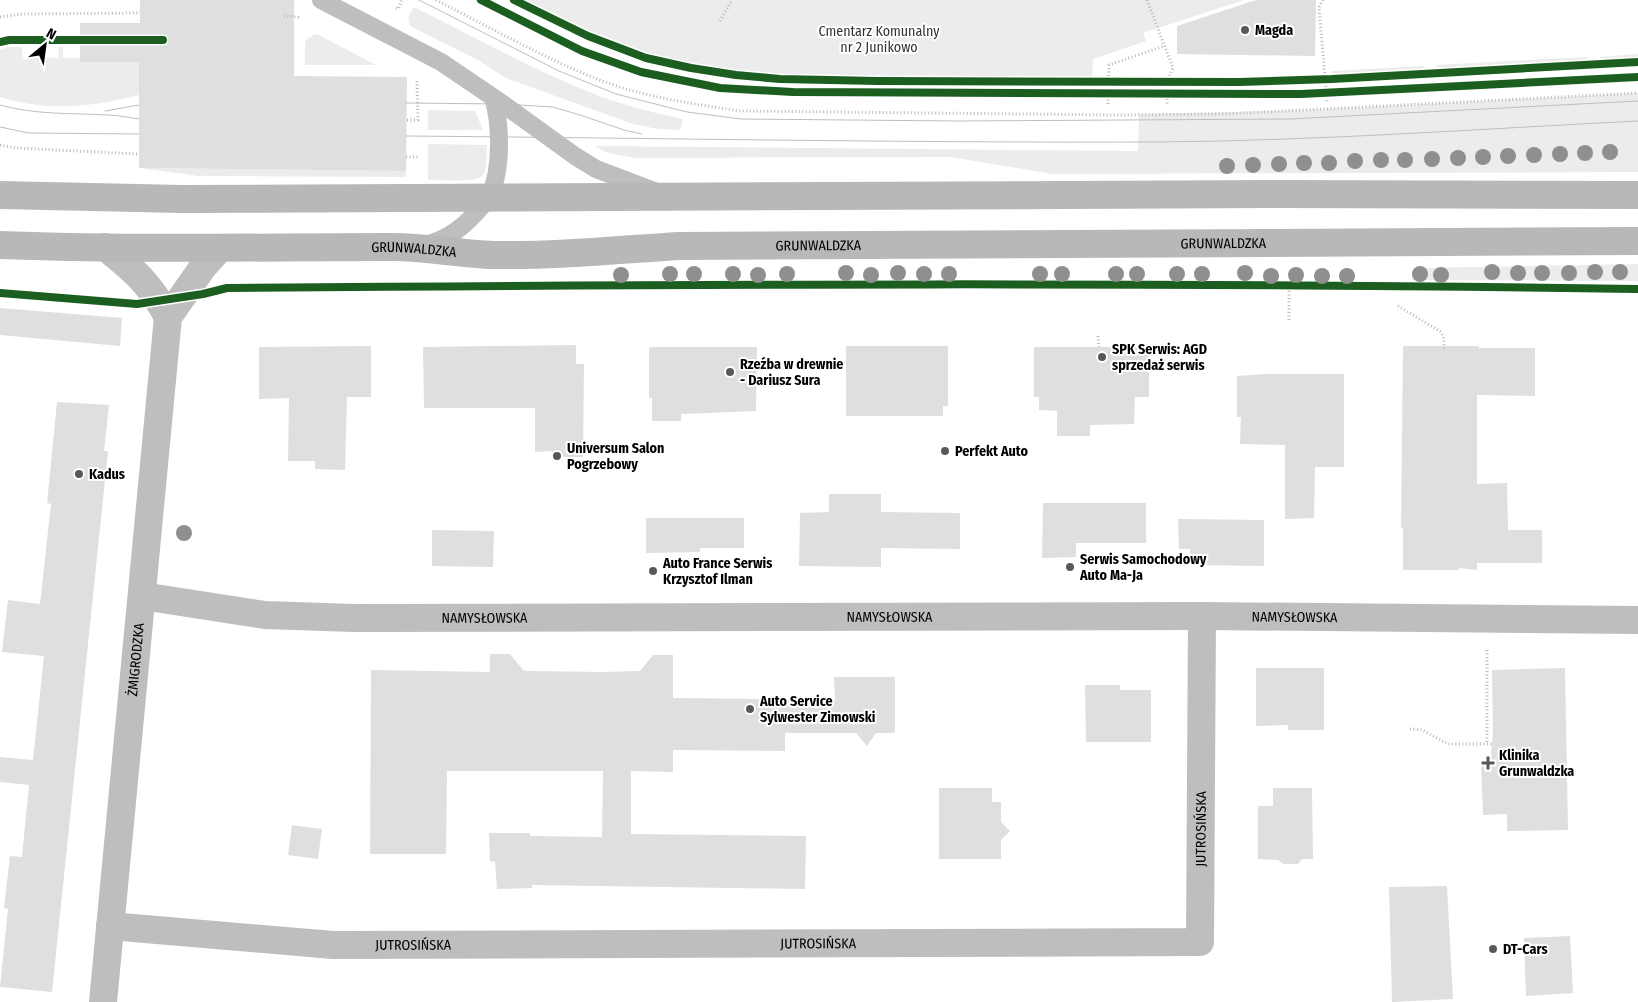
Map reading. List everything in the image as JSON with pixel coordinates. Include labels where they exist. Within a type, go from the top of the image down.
[{"type":"street","points":[[0,195],[182,199],[1273,194],[1638,195]]},
{"type":"street","name":"GRUNWALDZKA","points":[[0,245],[220,248],[417,247],[450,252],[536,255],[678,246],[1638,242]]},
{"type":"street","points":[[105,247],[129,266],[147,284],[168,317]]},
{"type":"street","name":"ŻMIGRODZKA","points":[[103,1002],[168,317],[202,267],[220,248]]},
{"type":"street","name":"NAMYSŁOWSKA","points":[[142,596],[265,614],[354,618],[1202,616],[1638,620]]},
{"type":"street","name":"JUTROSIŃSKA","points":[[110,926],[333,946],[1200,942],[1202,616]]},
{"type":"lane","points":[[321,0],[441,62],[596,169],[646,189],[679,197]]},
{"type":"lane","points":[[417,247],[436,242],[455,232],[473,217],[490,197],[496,178],[499,138],[498,116],[493,97]]},
{"type":"path","points":[[436,0],[552,59],[598,79],[632,90],[682,102],[741,111],[1118,115],[1225,114],[1373,108],[1638,93]]},
{"type":"path","points":[[482,0],[582,51],[606,60],[641,72],[720,88],[793,92],[1106,87],[1118,83]]},
{"type":"path","points":[[497,0],[559,32],[644,65],[708,78],[771,85],[1167,89],[1328,88],[1638,77]]},
{"type":"path","points":[[720,21],[732,0]]},
{"type":"path","points":[[1147,0],[1173,68],[1167,89],[1167,105]]},
{"type":"path","points":[[1323,0],[1320,7],[1328,88]]},
{"type":"path","points":[[0,16],[23,14],[140,13]]},
{"type":"path","points":[[284,16],[298,17],[306,22]]},
{"type":"path","points":[[1108,104],[1106,87],[1109,65],[1164,46]]},
{"type":"path","points":[[1316,79],[1328,88],[1638,69]]},
{"type":"path","points":[[407,120],[418,120],[417,81],[413,78]]},
{"type":"path","points":[[1157,82],[1167,89]]},
{"type":"path","points":[[1167,89],[1176,82]]},
{"type":"path","points":[[0,145],[16,148],[139,154]]},
{"type":"path","points":[[406,157],[418,157]]},
{"type":"path","points":[[1289,287],[1289,320]]},
{"type":"path","points":[[1398,306],[1441,332],[1444,340],[1444,349]]},
{"type":"path","points":[[1098,336],[1098,347]]},
{"type":"path","points":[[1410,729],[1422,730],[1448,744],[1490,744],[1487,644]]},
{"type":"green space","name":"Cmentarz Komunalny nr 2 Junikowo","points":[[514,0],[1244,0],[1143,33],[1146,41],[1093,59],[1092,83],[818,80],[718,73],[645,58],[611,46]]},
{"type":"green space","points":[[414,7],[565,82],[610,100],[683,119],[680,130],[658,129],[633,124],[506,78],[478,60],[410,26],[408,18]]},
{"type":"green space","points":[[315,34],[376,65],[305,65],[305,41]]},
{"type":"green space","points":[[7,47],[22,47],[22,57],[38,57],[38,47],[43,47],[43,57],[58,58],[59,47],[63,47],[63,58],[80,58],[80,62],[139,62],[139,95],[87,105],[70,106],[35,105],[0,97],[0,50]]},
{"type":"green space","points":[[1638,54],[1638,62],[1605,63],[1600,57]]},
{"type":"green space","points":[[1588,57],[1584,65],[1441,73],[1435,65]]},
{"type":"green space","points":[[1424,66],[1420,74],[1332,79],[1331,71]]},
{"type":"green space","points":[[1638,93],[1638,172],[1053,174],[951,157],[636,158],[608,153],[594,146],[1138,151],[1139,114],[1310,110]]},
{"type":"green space","points":[[428,110],[475,111],[483,130],[428,130]]},
{"type":"green space","points":[[428,144],[487,145],[484,173],[482,176],[472,180],[428,180]]},
{"type":"green space","points":[[139,168],[406,171],[406,177],[199,176]]},
{"type":"green space","points":[[1638,264],[1638,281],[1412,280],[1413,270],[1420,268]]},
{"type":"building","points":[[140,0],[294,0],[294,76],[407,77],[406,171],[139,168],[139,62],[80,62],[80,23],[140,23]]},
{"type":"building","points":[[1256,0],[1316,0],[1315,56],[1177,54],[1177,26]]},
{"type":"building","points":[[0,308],[122,318],[120,346],[0,335]]},
{"type":"building","points":[[576,345],[576,364],[584,364],[583,457],[552,457],[552,451],[535,452],[535,408],[424,408],[423,347]]},
{"type":"building","points":[[371,346],[371,397],[347,397],[345,470],[315,469],[315,461],[288,461],[289,398],[259,399],[259,347]]},
{"type":"building","points":[[846,346],[948,346],[948,406],[943,406],[943,416],[846,416]]},
{"type":"building","points":[[1403,346],[1535,348],[1535,396],[1477,395],[1477,484],[1507,483],[1508,530],[1542,530],[1542,563],[1477,563],[1477,570],[1459,568],[1458,570],[1403,570],[1403,528],[1401,527]]},
{"type":"building","points":[[649,347],[757,347],[756,411],[681,414],[681,421],[652,421],[652,398],[649,398]]},
{"type":"building","points":[[1034,347],[1149,347],[1149,397],[1135,397],[1134,424],[1090,425],[1090,436],[1057,436],[1057,411],[1039,410],[1039,397],[1034,397]]},
{"type":"building","points":[[1344,374],[1344,467],[1315,467],[1314,518],[1285,519],[1285,445],[1240,444],[1241,417],[1237,417],[1237,376]]},
{"type":"building","points":[[57,402],[109,405],[104,451],[108,451],[52,992],[0,987],[8,909],[4,908],[10,856],[22,857],[29,785],[0,782],[0,757],[33,760],[44,656],[2,652],[8,600],[40,604],[51,504],[47,503]]},
{"type":"building","points":[[829,494],[881,494],[881,512],[960,513],[960,549],[881,548],[881,567],[799,566],[800,513],[829,512]]},
{"type":"building","points":[[1043,503],[1146,503],[1146,543],[1076,543],[1076,557],[1042,558]]},
{"type":"building","points":[[646,518],[744,518],[744,548],[700,548],[700,552],[646,553]]},
{"type":"building","points":[[1178,519],[1264,520],[1264,566],[1190,565],[1190,549],[1179,549]]},
{"type":"building","points":[[432,530],[494,531],[493,567],[432,566]]},
{"type":"building","points":[[490,654],[510,654],[523,670],[527,671],[603,672],[640,671],[653,655],[673,655],[673,698],[835,700],[834,677],[895,677],[895,733],[876,733],[867,746],[856,733],[785,733],[785,751],[673,750],[673,772],[631,771],[631,834],[806,836],[805,889],[532,885],[532,888],[497,889],[495,861],[490,862],[489,833],[530,833],[530,836],[602,837],[603,771],[447,771],[446,854],[370,854],[371,670],[490,672]]},
{"type":"building","points":[[1256,668],[1324,668],[1324,730],[1288,730],[1288,725],[1256,726]]},
{"type":"building","points":[[1565,668],[1568,830],[1507,831],[1507,814],[1483,815],[1481,763],[1490,763],[1493,733],[1492,670]]},
{"type":"building","points":[[1085,685],[1120,685],[1120,690],[1151,690],[1151,742],[1086,742]]},
{"type":"building","points":[[939,788],[992,788],[992,802],[1001,802],[1001,822],[1010,831],[1001,840],[1001,859],[939,859]]},
{"type":"building","points":[[1273,788],[1312,788],[1313,859],[1302,859],[1298,864],[1283,864],[1278,860],[1258,859],[1258,806],[1273,806]]},
{"type":"building","points":[[292,825],[322,829],[318,859],[288,855]]},
{"type":"building","points":[[1447,886],[1453,999],[1392,1002],[1389,887]]},
{"type":"building","points":[[1570,936],[1573,993],[1526,996],[1524,938]]},
{"type":"tram line","points":[[419,0],[559,71],[616,94],[687,112],[741,119],[958,121],[1290,119],[1638,101]]},
{"type":"tram line","points":[[406,103],[503,104],[553,107],[642,134]]},
{"type":"tram line","points":[[0,105],[40,112],[112,115],[139,119]]},
{"type":"tram line","points":[[105,111],[139,105]]},
{"type":"tram line","points":[[406,136],[1155,142],[1336,137],[1638,121]]},
{"type":"tram line","points":[[0,127],[29,133],[139,134]]},
{"type":"cycle path","points":[[481,0],[582,51],[641,72],[720,88],[793,92],[1301,94],[1638,77]]},
{"type":"cycle path","points":[[514,0],[588,36],[646,58],[691,68],[780,79],[1239,82],[1332,79],[1638,62]]},
{"type":"cycle path","points":[[0,42],[9,40],[163,40]]},
{"type":"cycle path","points":[[0,293],[137,304],[203,294],[227,288],[932,284],[1638,289]]},
{"type":"place","name":"Magda","points":[[1245,30]]},
{"type":"place","name":"SPK Serwis: AGD sprzedaż serwis","points":[[1102,357]]},
{"type":"place","name":"Rzeźba w drewnie - Dariusz Sura","points":[[730,372]]},
{"type":"place","name":"Perfekt Auto","points":[[945,451]]},
{"type":"place","name":"Universum Salon Pogrzebowy","points":[[557,456]]},
{"type":"place","name":"Kadus","points":[[79,474]]},
{"type":"place","name":"Serwis Samochodowy Auto Ma-Ja","points":[[1070,567]]},
{"type":"place","name":"Auto France Serwis Krzysztof Ilman","points":[[653,571]]},
{"type":"place","name":"Auto Service Sylwester Zimowski","points":[[750,709]]},
{"type":"place","name":"Klinika Grunwaldzka","points":[[1488,763]]},
{"type":"place","name":"DT-Cars","points":[[1493,949]]}]
